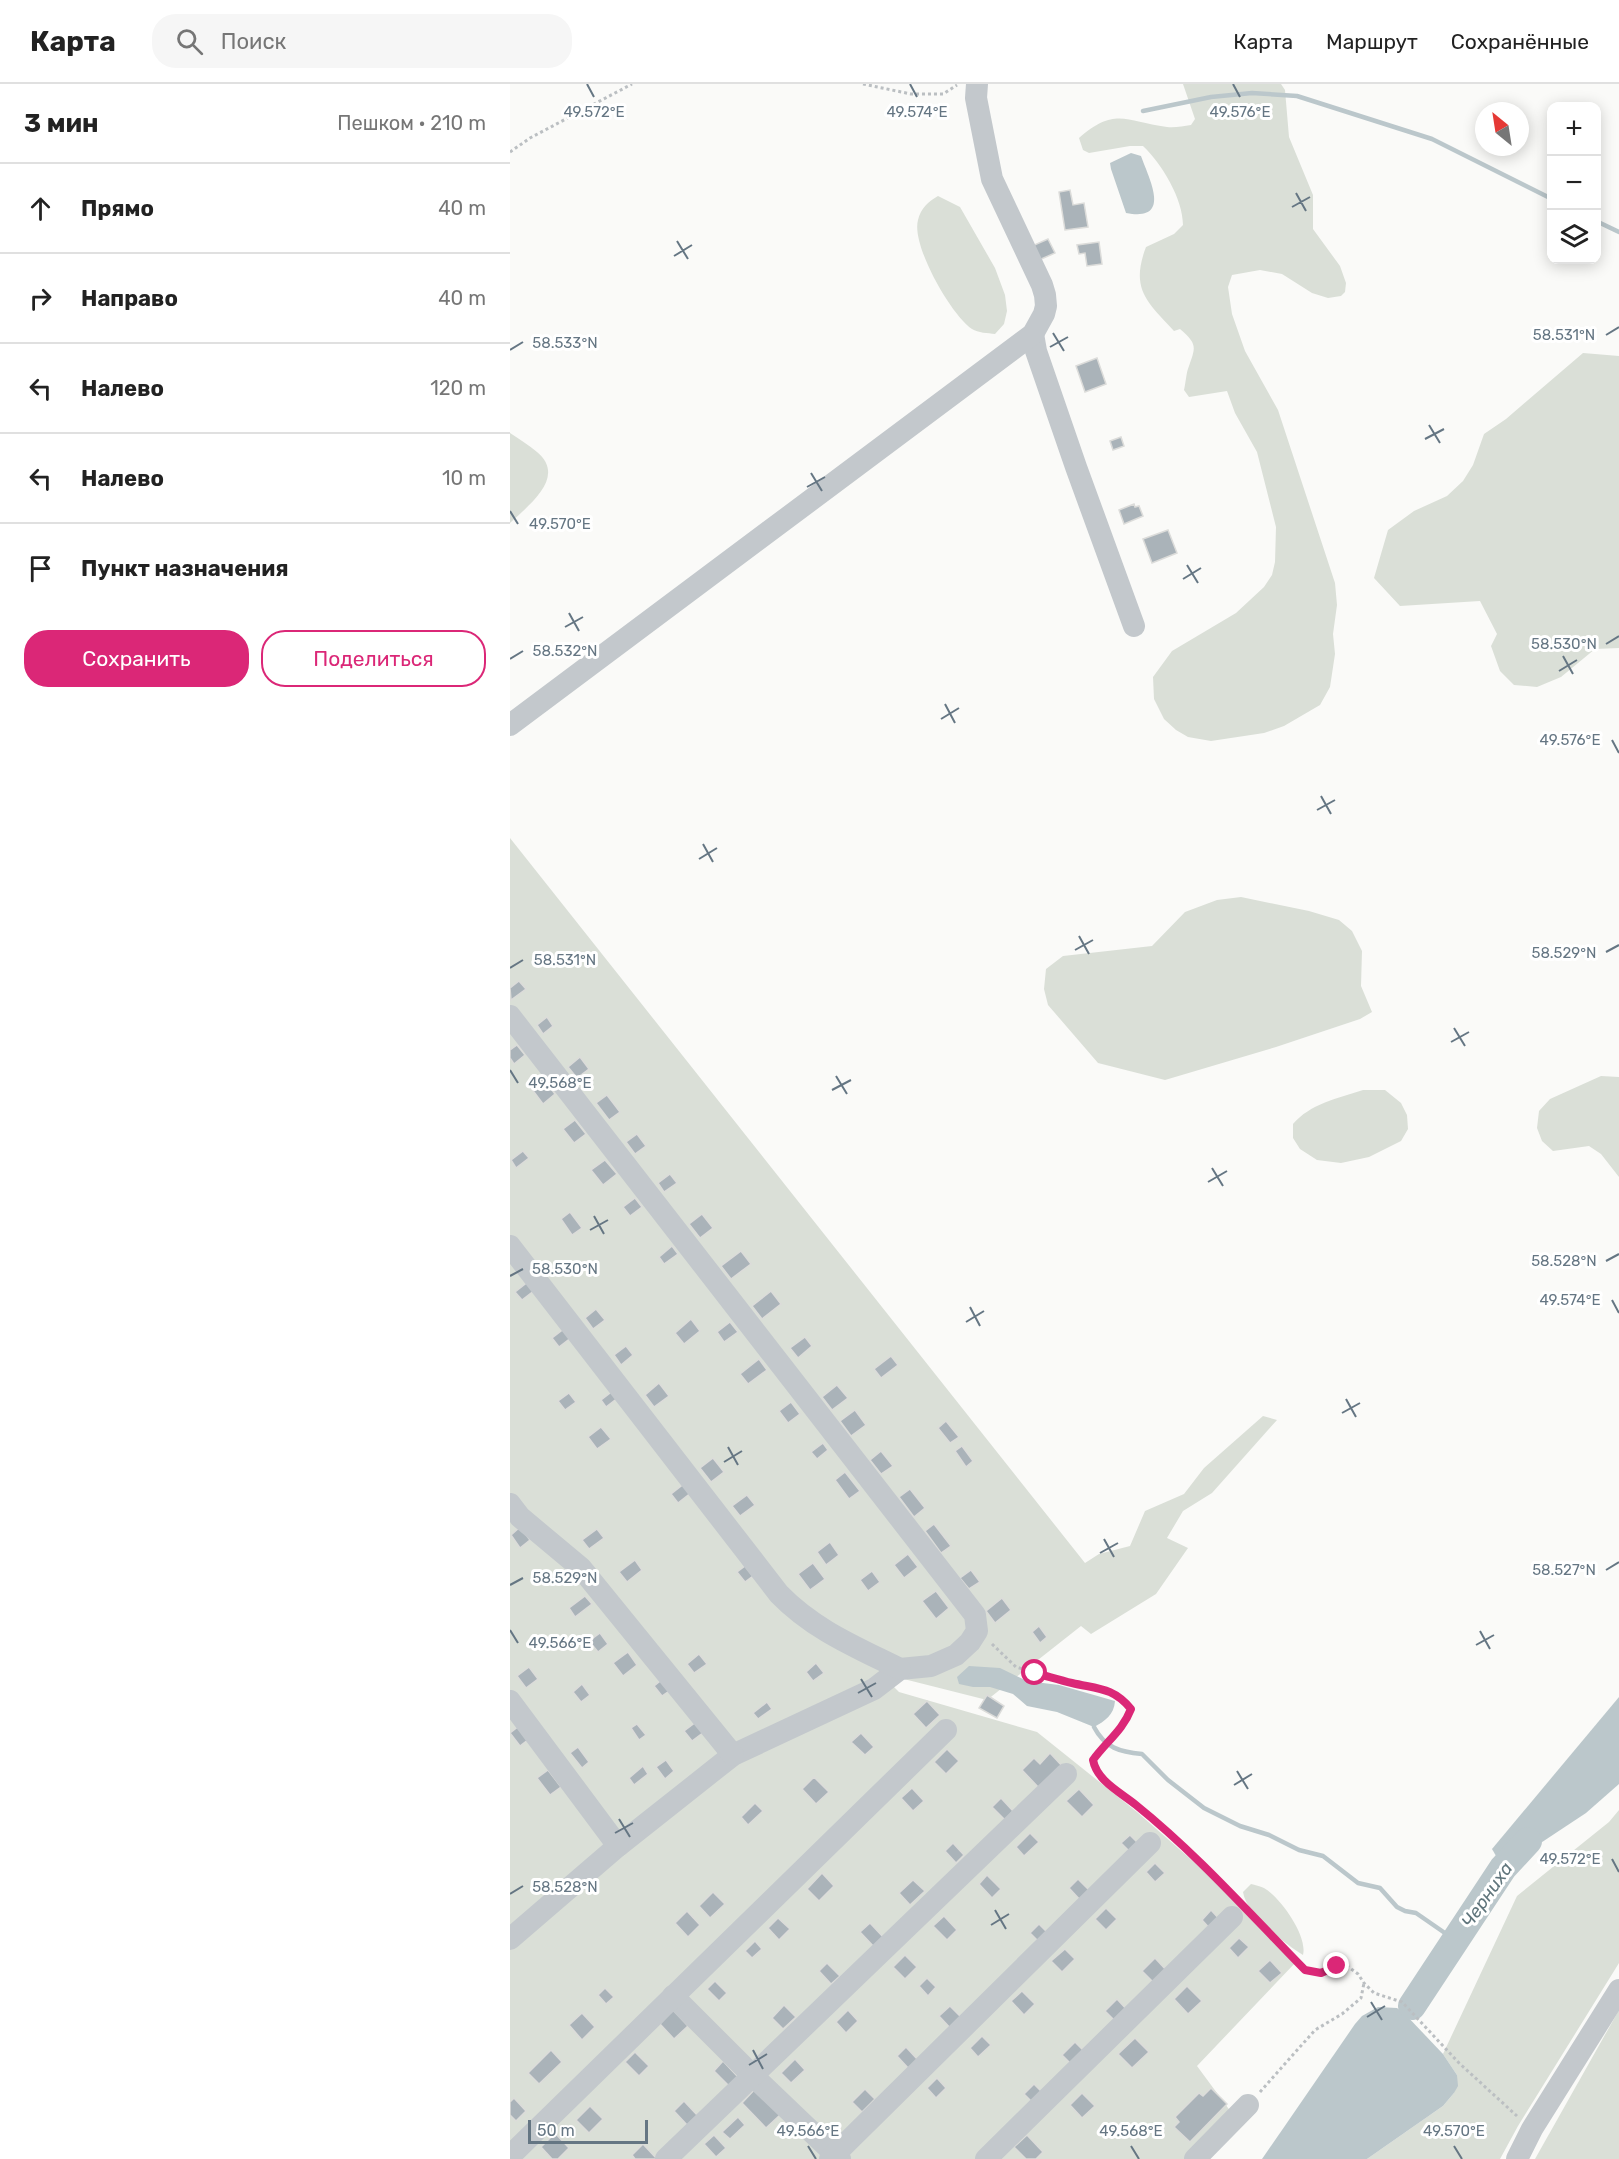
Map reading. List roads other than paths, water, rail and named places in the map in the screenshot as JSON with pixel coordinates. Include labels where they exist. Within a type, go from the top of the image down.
[{"type":"street","points":[[510,725],[1033,334],[1044,314],[1045,296],[992,178],[976,98],[977,84]]},
{"type":"street","points":[[1033,334],[1036,351],[1076,467],[1134,626]]},
{"type":"street","points":[[510,1016],[975,1615],[977,1631],[970,1642],[956,1655],[931,1666],[900,1669],[874,1689],[733,1755],[618,1846],[511,1937]]},
{"type":"street","points":[[510,1246],[779,1594],[795,1611],[815,1626],[900,1669]]},
{"type":"street","points":[[510,1504],[520,1517],[581,1568],[733,1755]]},
{"type":"street","points":[[510,1701],[618,1846]]},
{"type":"street","points":[[510,2156],[946,1730]]},
{"type":"street","points":[[666,2159],[1066,1774]]},
{"type":"street","points":[[673,1996],[835,2157],[1150,1843]]},
{"type":"street","points":[[986,2159],[1240,1911]]},
{"type":"street","points":[[1517,2159],[1532,2129],[1619,1990]]},
{"type":"street","points":[[1195,2159],[1248,2105]]},
{"type":"waterway","points":[[1143,111],[1211,97],[1252,93],[1297,96],[1432,139],[1547,196]]},
{"type":"waterway","points":[[1601,223],[1619,232]]},
{"type":"waterway","points":[[1094,1727],[1103,1740],[1114,1748],[1142,1754],[1168,1780],[1204,1808],[1240,1826],[1269,1835],[1299,1850],[1323,1856],[1358,1883],[1380,1888],[1397,1907],[1416,1913],[1455,1940]]},
{"type":"waterway","name":"Черниха","points":[[1412,2006],[1503,1868],[1528,1841]]}]
